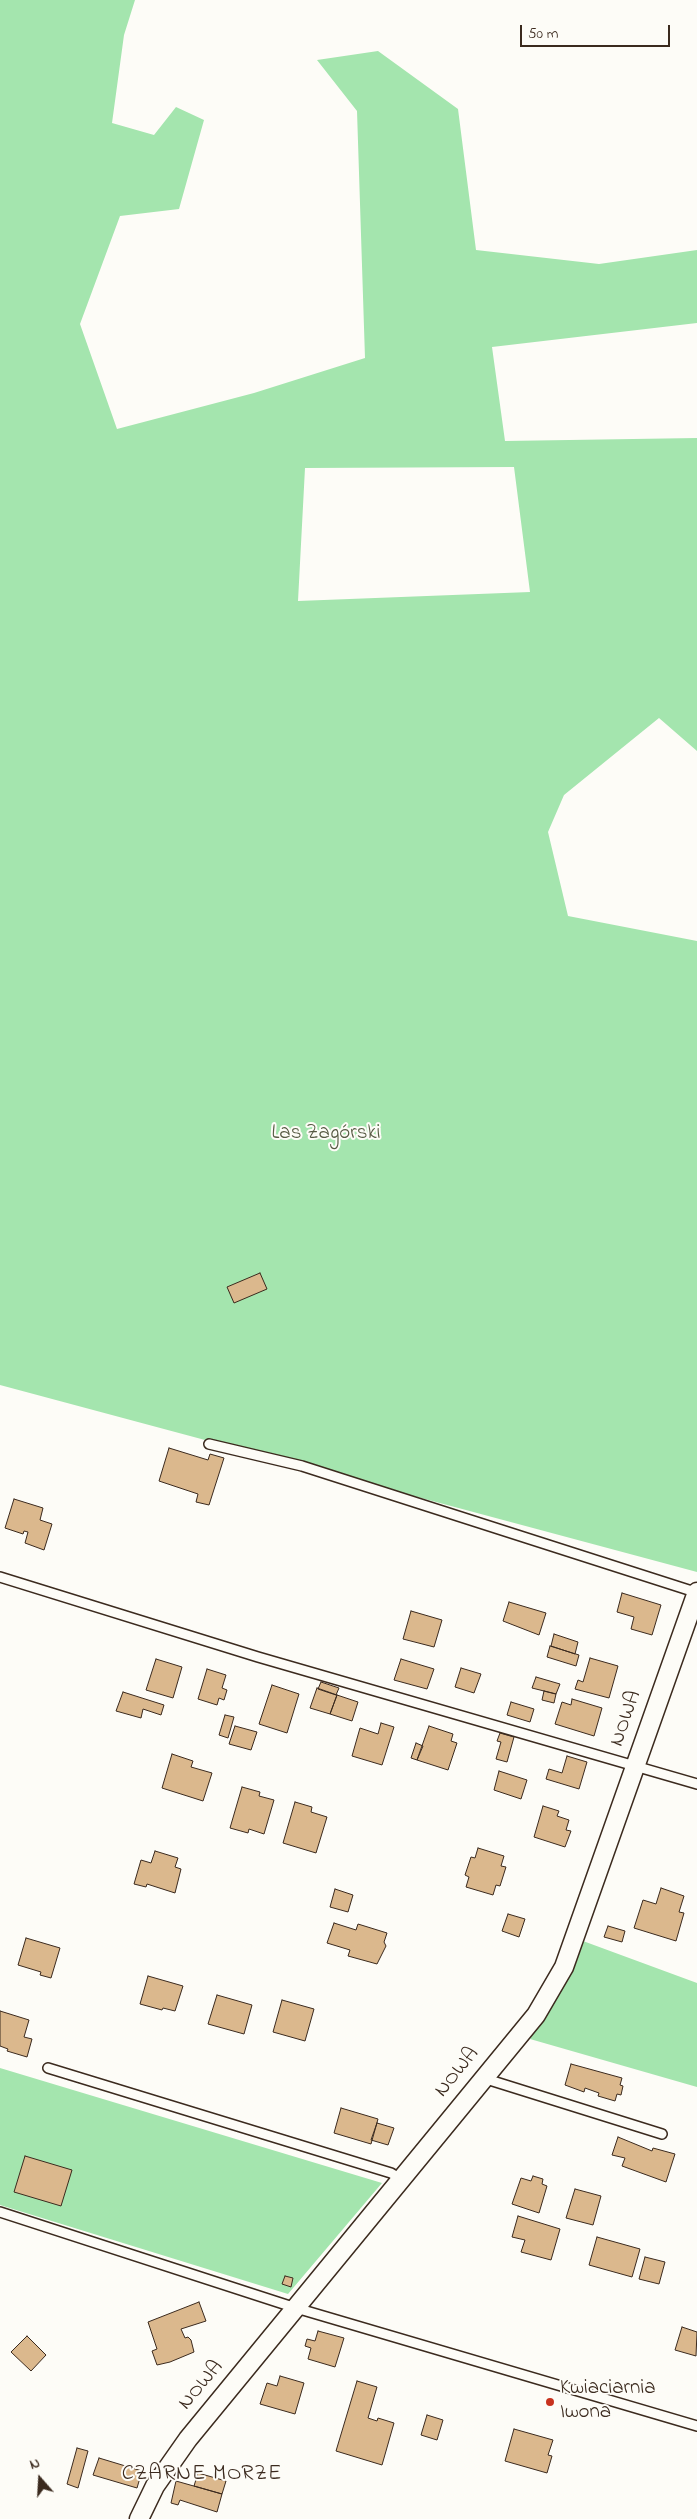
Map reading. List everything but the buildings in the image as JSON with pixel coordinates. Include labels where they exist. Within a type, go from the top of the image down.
[{"type":"street","name":"NOWA","points":[[139,2519],[155,2486],[173,2458],[536,2015],[564,1967],[696,1592]]},
{"type":"lane","points":[[210,1444],[302,1466],[696,1592]]},
{"type":"lane","points":[[0,1577],[258,1657],[697,1784]]},
{"type":"lane","points":[[48,2068],[391,2173],[401,2180]]},
{"type":"lane","points":[[483,2078],[505,2087],[662,2134]]},
{"type":"lane","points":[[0,2212],[296,2308],[697,2426]]},
{"type":"green space","name":"Las Zagórski","points":[[0,0],[135,0],[124,35],[112,123],[154,135],[176,107],[204,120],[179,209],[120,216],[80,324],[117,429],[254,393],[365,358],[357,111],[317,60],[378,51],[458,109],[476,250],[599,264],[697,250],[697,323],[492,347],[505,441],[697,438],[697,751],[659,718],[564,795],[548,832],[568,916],[697,941],[697,1572],[0,1385]],"holes":[[[514,467],[530,592],[298,601],[305,468]]]},
{"type":"green space","points":[[583,1941],[697,1983],[697,2087],[530,2039],[568,1976]]},
{"type":"green space","points":[[0,2068],[382,2183],[288,2294],[0,2205]]},
{"type":"place","name":"Kwiaciarnia Iwona","points":[[550,2402]]},
{"type":"district","name":"CZARNE MORZE","points":[[202,2475]]}]
